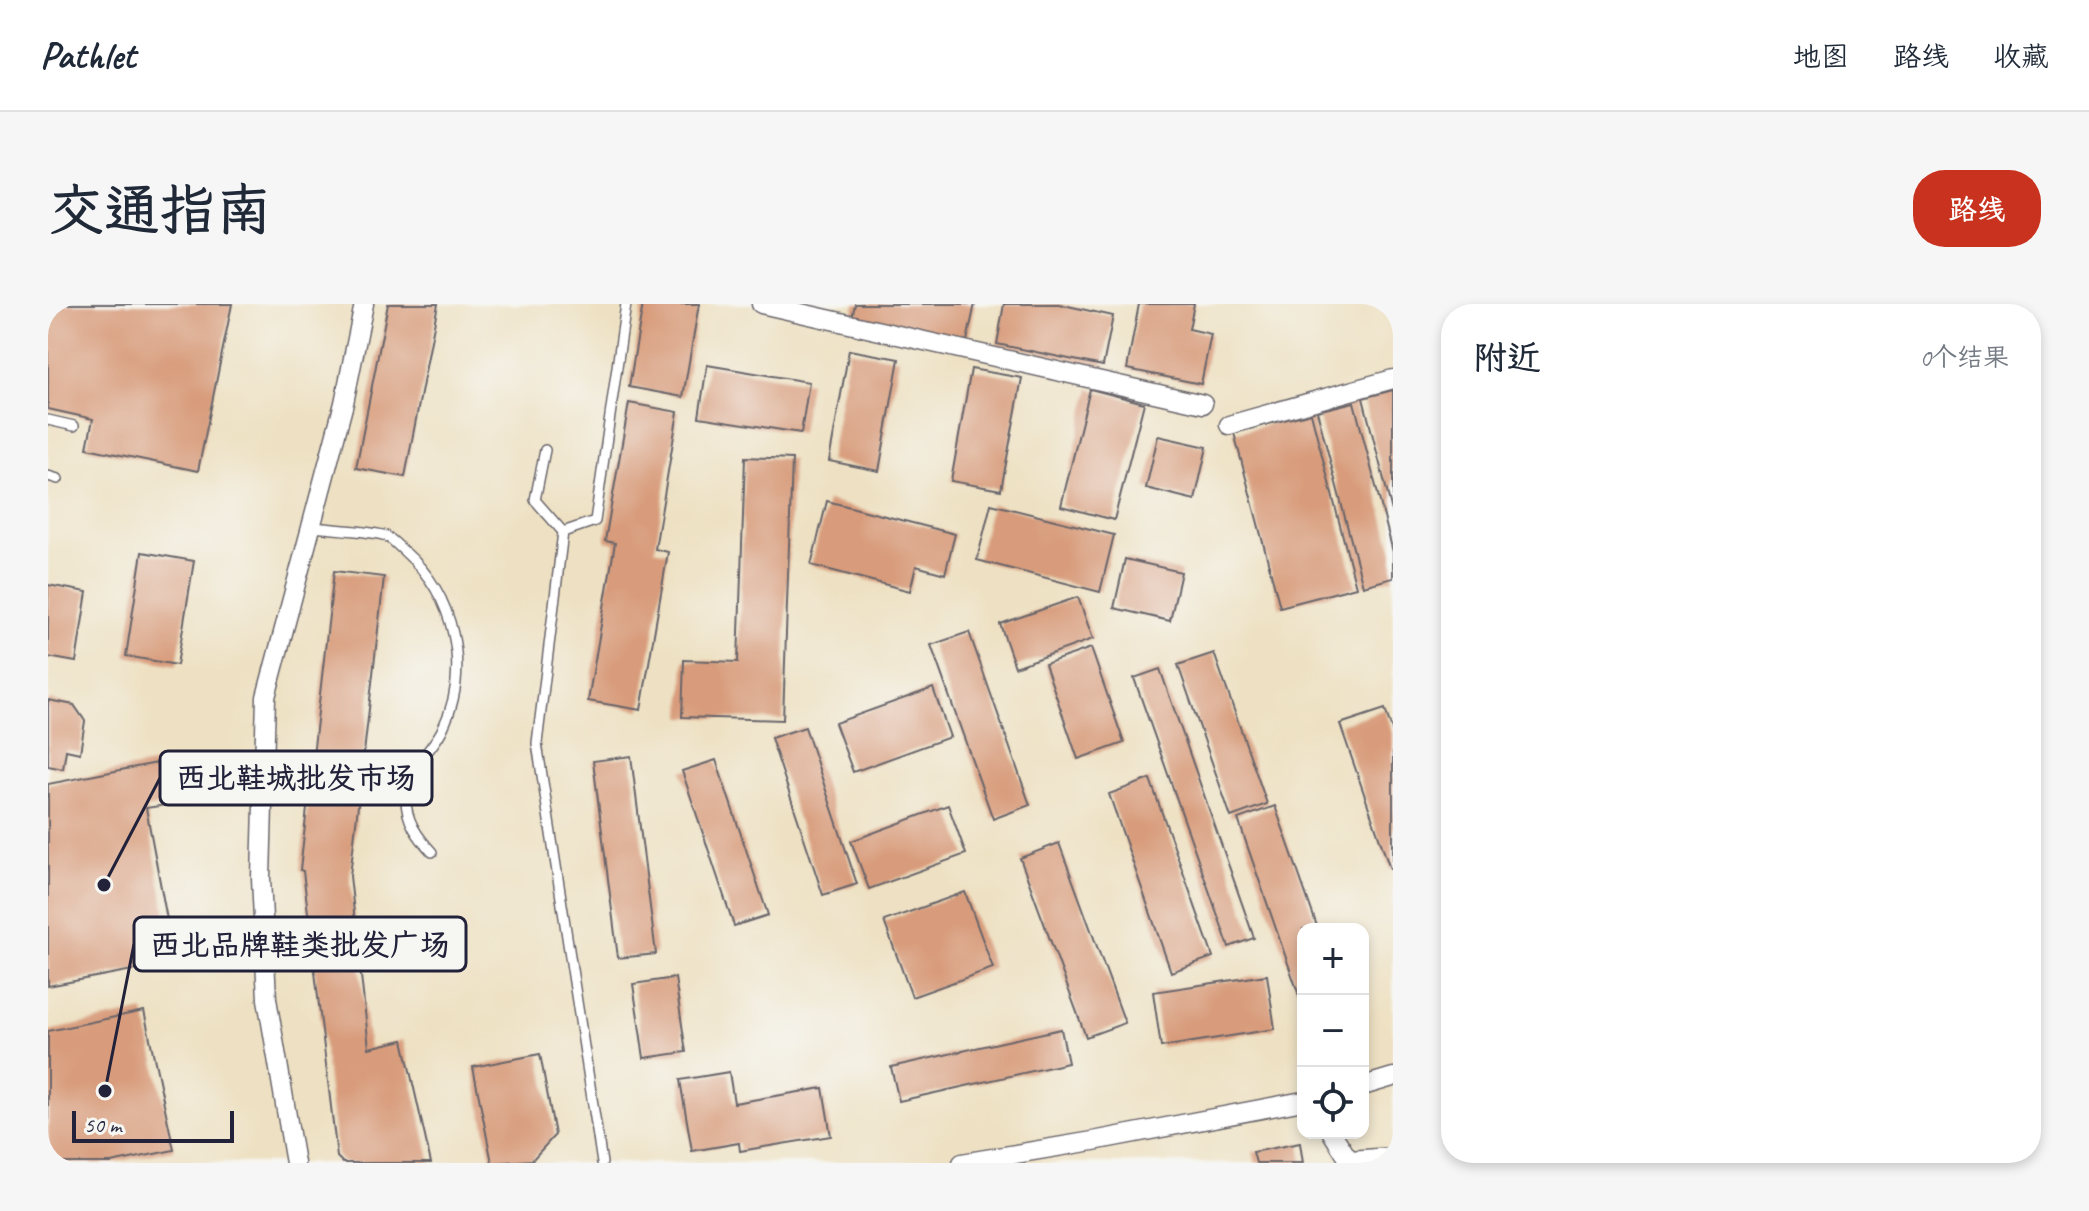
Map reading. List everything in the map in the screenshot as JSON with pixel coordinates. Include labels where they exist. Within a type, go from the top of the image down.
[{"type":"street","points":[[295,1163],[267,999],[261,878],[266,697],[344,403],[364,304]]},
{"type":"street","points":[[761,304],[1203,404]]},
{"type":"street","points":[[1229,425],[1393,379]]},
{"type":"street","points":[[1369,1084],[1393,1077]]},
{"type":"street","points":[[962,1163],[1297,1102]]},
{"type":"street","points":[[1336,1139],[1349,1160],[1393,1157]]},
{"type":"lane","points":[[563,532],[595,521],[626,304]]},
{"type":"lane","points":[[48,420],[74,426]]},
{"type":"lane","points":[[545,450],[535,500],[563,532],[537,743],[602,1163]]},
{"type":"lane","points":[[313,527],[386,536],[424,569],[449,612],[458,662],[454,698],[441,732],[418,760],[409,779],[406,799],[409,819],[418,838],[432,852]]},
{"type":"building","points":[[48,304],[232,304],[198,471],[87,448],[93,419],[48,409]]},
{"type":"building","points":[[388,304],[438,304],[405,477],[356,468]]},
{"type":"building","points":[[643,304],[699,304],[683,397],[629,387]]},
{"type":"building","points":[[855,304],[975,304],[967,341],[852,318]]},
{"type":"building","points":[[1004,304],[1059,304],[1113,316],[1103,366],[997,344]]},
{"type":"building","points":[[1139,304],[1194,304],[1189,329],[1211,334],[1201,384],[1127,369]]},
{"type":"building","points":[[849,350],[899,359],[879,471],[829,461]]},
{"type":"building","points":[[707,365],[809,382],[801,433],[699,417]]},
{"type":"building","points":[[971,369],[1022,378],[1001,490],[951,481]]},
{"type":"building","points":[[1090,389],[1144,403],[1114,520],[1061,506]]},
{"type":"building","points":[[1393,390],[1393,510],[1392,511],[1363,398]]},
{"type":"building","points":[[1354,402],[1393,552],[1393,578],[1363,586],[1317,411]]},
{"type":"building","points":[[629,403],[678,412],[655,549],[668,552],[641,710],[588,701],[615,543],[605,541]]},
{"type":"building","points":[[1311,413],[1356,587],[1280,607],[1234,433]]},
{"type":"building","points":[[1158,436],[1207,447],[1195,500],[1146,488]]},
{"type":"building","points":[[745,457],[792,459],[783,720],[682,717],[684,660],[738,662]]},
{"type":"building","points":[[827,501],[955,534],[945,574],[916,566],[910,591],[811,565]]},
{"type":"building","points":[[991,504],[1114,535],[1100,592],[977,560]]},
{"type":"building","points":[[142,552],[194,561],[177,665],[126,656]]},
{"type":"building","points":[[1125,559],[1181,572],[1170,621],[1114,608]]},
{"type":"building","points":[[334,571],[384,577],[350,876],[369,1048],[403,1040],[431,1163],[343,1163],[337,1157],[303,871],[300,870]]},
{"type":"building","points":[[48,585],[87,592],[76,662],[48,657]]},
{"type":"building","points":[[1078,597],[1093,639],[1015,667],[1000,624]]},
{"type":"building","points":[[969,632],[1030,805],[993,819],[931,645]]},
{"type":"building","points":[[1091,648],[1124,743],[1078,759],[1045,664]]},
{"type":"building","points":[[1214,653],[1267,804],[1231,817],[1178,665]]},
{"type":"building","points":[[1160,669],[1254,938],[1229,947],[1134,678]]},
{"type":"building","points":[[933,688],[950,737],[853,772],[835,723]]},
{"type":"building","points":[[48,700],[74,705],[85,721],[80,753],[66,750],[63,769],[48,766]]},
{"type":"building","points":[[1385,709],[1393,733],[1393,868],[1390,869],[1340,724]]},
{"type":"building","points":[[805,727],[857,884],[823,895],[771,738]]},
{"type":"building","points":[[631,756],[656,954],[618,958],[593,761]]},
{"type":"building","points":[[716,760],[768,915],[734,926],[682,771]]},
{"type":"building","points":[[157,763],[166,805],[146,808],[175,962],[48,986],[48,784]]},
{"type":"building","points":[[1150,779],[1213,957],[1171,972],[1109,794]]},
{"type":"building","points":[[948,805],[966,854],[869,889],[851,841]]},
{"type":"building","points":[[1275,806],[1316,923],[1297,923],[1297,990],[1238,819]]},
{"type":"building","points":[[1059,843],[1125,1023],[1086,1037],[1020,858]]},
{"type":"building","points":[[965,892],[993,968],[912,997],[884,921]]},
{"type":"building","points":[[1267,975],[1275,1029],[1161,1047],[1153,992]]},
{"type":"building","points":[[675,978],[686,1052],[644,1058],[633,984]]},
{"type":"building","points":[[144,1011],[174,1150],[111,1163],[48,1163],[48,1031]]},
{"type":"building","points":[[1061,1029],[1068,1063],[899,1101],[891,1067]]},
{"type":"building","points":[[540,1054],[555,1135],[532,1160],[492,1163],[473,1067]]},
{"type":"building","points":[[729,1072],[734,1103],[823,1088],[831,1136],[740,1151],[739,1143],[692,1151],[680,1080]]},
{"type":"building","points":[[1300,1143],[1303,1163],[1256,1163],[1253,1152]]},
{"type":"place","name":"西北鞋城批发市场","points":[[104,885]]},
{"type":"place","name":"西北品牌鞋类批发广场","points":[[105,1091]]}]
